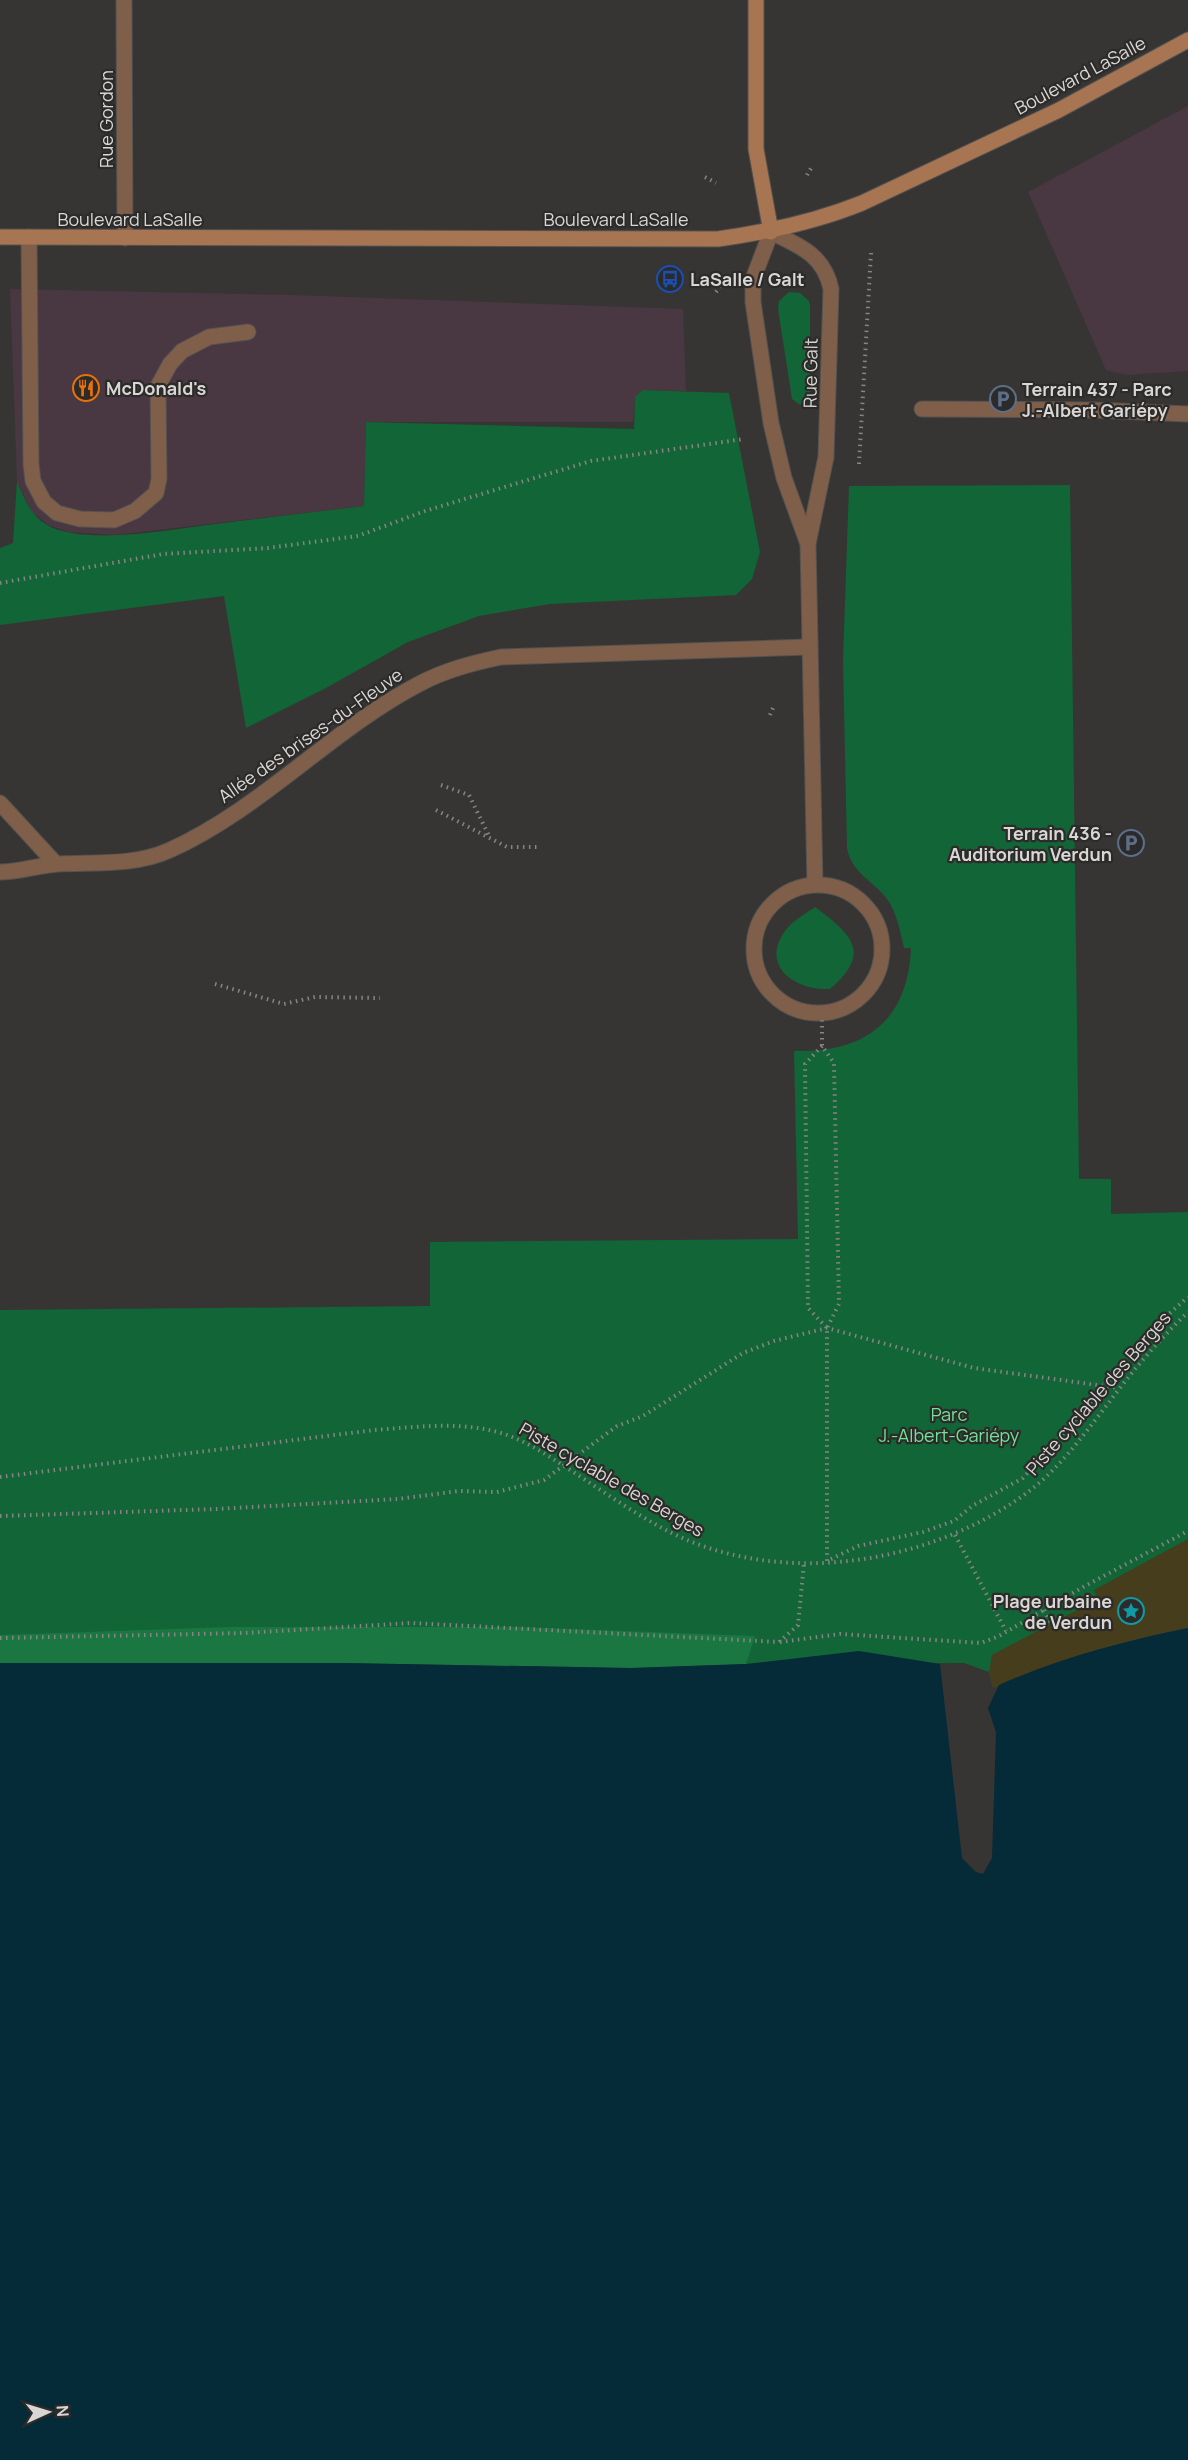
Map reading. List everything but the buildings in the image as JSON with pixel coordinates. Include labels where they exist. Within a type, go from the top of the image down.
[{"type":"main road","points":[[756,0],[756,149],[771,232]]},
{"type":"main road","name":"Boulevard LaSalle","points":[[0,237],[718,239],[771,232],[835,214],[862,203],[1059,110],[1188,40]]},
{"type":"street","name":"Rue Gordon","points":[[124,0],[125,238]]},
{"type":"street","name":"Rue Galt","points":[[808,544],[784,478],[771,423],[753,302],[753,279],[771,232],[811,252],[825,268],[831,289],[826,457],[808,544],[808,646],[815,885]]},
{"type":"street","points":[[29,237],[31,464],[33,481],[44,502],[57,513],[80,519],[114,520],[135,511],[156,493],[159,479],[158,386],[170,364],[182,351],[209,337],[248,332]]},
{"type":"street","points":[[922,409],[1188,414]]},
{"type":"street","name":"Allée des brises-du-Fleuve","points":[[0,873],[56,864],[135,861],[170,850],[240,809],[350,727],[419,684],[458,667],[501,657],[808,646]]},
{"type":"street","points":[[0,803],[56,864]]},
{"type":"street","points":[[815,885],[840,889],[859,900],[876,920],[882,941],[881,963],[872,984],[860,998],[841,1010],[822,1014],[800,1011],[787,1006],[770,991],[762,980],[755,959],[755,936],[763,916],[778,899],[793,890],[815,885]]},
{"type":"path","points":[[807,175],[813,165]]},
{"type":"path","points":[[705,177],[716,183]]},
{"type":"path","points":[[859,464],[872,253]]},
{"type":"path","points":[[716,292],[720,287]]},
{"type":"path","points":[[0,583],[163,554],[268,548],[358,536],[425,511],[591,462],[750,438]]},
{"type":"path","points":[[770,715],[774,708]]},
{"type":"path","points":[[441,785],[470,795],[490,838]]},
{"type":"path","points":[[436,810],[507,847],[537,847]]},
{"type":"path","points":[[215,984],[284,1004],[315,997],[380,998]]},
{"type":"path","points":[[822,1014],[822,1046],[834,1063],[839,1270],[839,1304],[827,1328],[827,1561],[858,1546],[923,1532],[954,1521],[972,1506],[1023,1478],[1153,1328],[1188,1297]]},
{"type":"path","points":[[822,1046],[805,1064],[808,1308],[827,1328]]},
{"type":"path","name":"Piste cyclable des Berges","points":[[0,1477],[374,1430],[428,1426],[475,1427],[503,1433],[533,1446],[664,1529],[703,1547],[757,1559],[804,1563],[889,1554],[917,1549],[956,1535],[980,1523],[1029,1491],[1050,1473],[1149,1351],[1188,1312]]},
{"type":"path","points":[[0,1516],[216,1509],[398,1499],[459,1491],[497,1492],[544,1480],[617,1426],[643,1416],[743,1353],[774,1341],[827,1328],[974,1368],[1120,1388]]},
{"type":"path","points":[[0,1638],[243,1633],[411,1623],[779,1642],[840,1634],[981,1643],[1188,1532]]},
{"type":"path","points":[[956,1535],[1006,1631]]},
{"type":"path","points":[[779,1642],[798,1625],[804,1563]]},
{"type":"path","points":[[1044,1610],[1051,1623]]},
{"type":"shaded area","points":[[1188,106],[1188,371],[1126,375],[1106,370],[1028,192]]},
{"type":"shaded area","points":[[10,289],[293,295],[683,309],[686,391],[642,390],[635,397],[633,422],[366,422],[364,506],[115,535],[68,532],[48,525],[31,511],[17,481]]},
{"type":"green space","points":[[789,292],[800,293],[809,301],[810,306],[810,397],[800,405],[792,399],[778,309],[779,301]]},
{"type":"green space","points":[[642,390],[729,393],[760,552],[752,579],[736,595],[550,604],[479,616],[408,642],[326,688],[246,728],[224,596],[0,625],[0,548],[13,543],[17,481],[28,506],[41,521],[64,531],[85,535],[158,532],[364,506],[366,422],[634,429],[635,397]]},
{"type":"green space","name":"Parc J.-Albert-Gariépy","points":[[1070,485],[1079,1179],[1111,1179],[1111,1214],[1188,1212],[1188,1628],[1089,1652],[993,1688],[989,1672],[964,1663],[746,1664],[631,1668],[344,1663],[0,1662],[0,1310],[430,1306],[430,1242],[798,1239],[794,1051],[842,1046],[861,1039],[878,1028],[891,1013],[901,995],[908,973],[911,948],[904,948],[896,916],[887,899],[858,871],[847,848],[843,660],[849,486]]},
{"type":"green space","points":[[815,907],[847,935],[854,954],[843,976],[830,989],[818,989],[794,981],[779,966],[776,956],[778,944],[788,927]]},
{"type":"green space","points":[[230,1627],[519,1627],[755,1636],[746,1664],[631,1668],[344,1663],[0,1663],[0,1635]]},
{"type":"sand","name":"Plage urbaine de Verdun","points":[[1188,1539],[1188,1628],[1089,1652],[993,1688],[989,1672],[992,1655],[1098,1599],[1094,1590]]},
{"type":"water","points":[[1188,1628],[1188,2460],[0,2460],[0,1663],[344,1663],[631,1668],[746,1664],[859,1651],[940,1664],[962,1858],[976,1872],[983,1874],[992,1858],[996,1732],[988,1708],[999,1685],[1092,1651]]},
{"type":"place","name":"LaSalle / Galt","points":[[670,279]]},
{"type":"place","name":"McDonald's","points":[[86,388]]},
{"type":"place","name":"Terrain 437 - Parc J.-Albert Gariépy","points":[[1003,399]]},
{"type":"place","name":"Terrain 436 - Auditorium Verdun","points":[[1131,843]]},
{"type":"place","name":"Plage urbaine de Verdun","points":[[1131,1611]]}]
